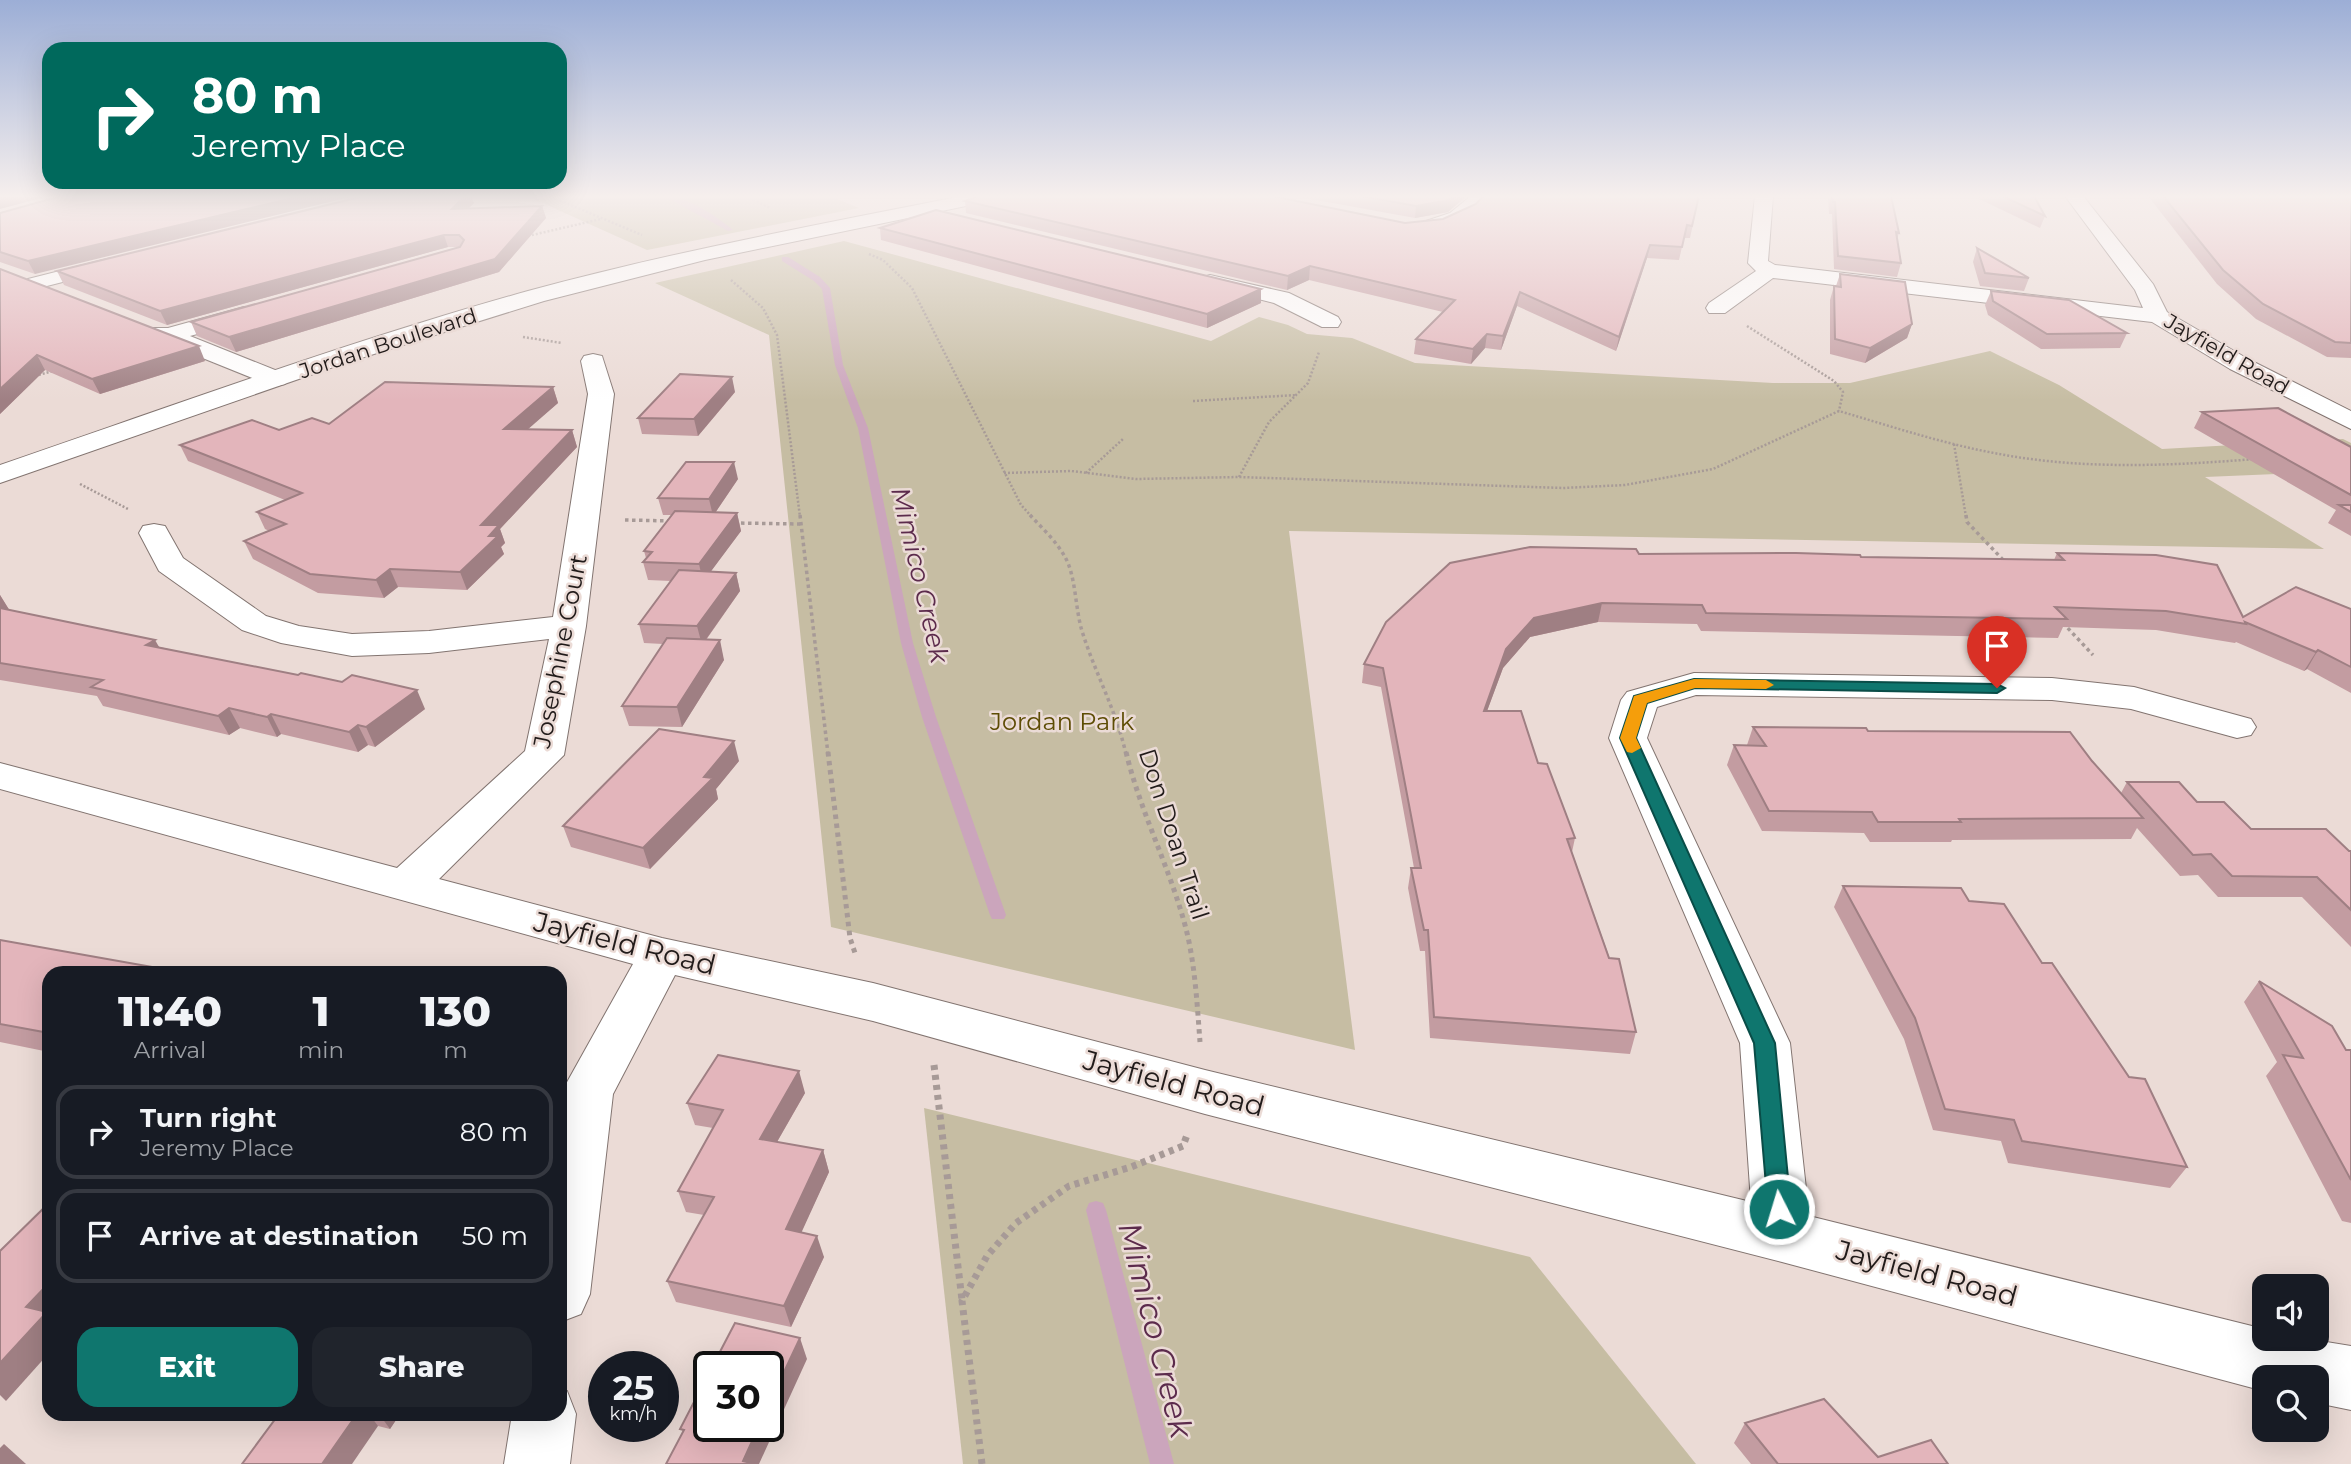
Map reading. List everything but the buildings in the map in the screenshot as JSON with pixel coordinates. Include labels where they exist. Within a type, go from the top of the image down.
[{"type":"street","points":[[35,283],[111,264]]},
{"type":"street","name":"Jordan Boulevard","points":[[0,474],[276,379],[536,296],[666,264]]},
{"type":"street","points":[[1760,264],[1769,271],[2158,316]]},
{"type":"street","name":"Jayfield Road","points":[[2126,264],[2145,289],[2158,316],[2239,364],[2351,421]]},
{"type":"street","points":[[1717,307],[1769,271]]},
{"type":"street","points":[[12,274],[71,297]]},
{"type":"street","points":[[1188,275],[1281,298],[1330,323]]},
{"type":"street","points":[[168,335],[262,309]]},
{"type":"street","points":[[144,326],[276,379]]},
{"type":"street","name":"Josephine Court","points":[[405,886],[544,755],[569,626],[601,394],[593,361]]},
{"type":"street","points":[[154,533],[170,564],[254,623],[293,636],[365,645],[429,642],[569,626]]},
{"type":"street","points":[[1782,1236],[1765,1043],[1628,738],[1640,700],[1694,684],[2052,689],[2134,698],[2237,727]]},
{"type":"street","name":"Jayfield Road","points":[[0,776],[662,955],[873,1003],[1205,1092],[2291,1367],[2351,1378]]},
{"type":"street","points":[[567,1242],[587,1093],[662,955]]},
{"type":"street","points":[[537,1464],[543,1421]]},
{"type":"path","points":[[705,264],[761,302],[775,325],[780,347],[850,939],[873,1003]]},
{"type":"path","name":"Don Doan Trail","points":[[887,264],[912,288],[1021,505],[1064,554],[1070,566],[1075,607],[1083,634],[1118,719],[1133,782],[1185,925],[1196,991],[1205,1092],[1183,1146],[1131,1167],[1069,1186],[1016,1223],[987,1256],[962,1301]]},
{"type":"path","points":[[1717,307],[1833,381],[1843,392],[1839,411]]},
{"type":"path","points":[[1239,477],[1269,422],[1308,383],[1318,361],[1321,337],[1330,323]]},
{"type":"path","points":[[26,379],[53,371]]},
{"type":"path","points":[[1193,401],[1297,395]]},
{"type":"path","points":[[1004,473],[1086,473],[1136,479],[1239,477],[1563,488],[1625,485],[1713,469],[1839,411],[1954,444],[2015,457],[2072,463],[2183,466],[2260,459]]},
{"type":"path","points":[[1086,473],[1123,439]]},
{"type":"path","points":[[1954,444],[1967,522],[2014,571]]},
{"type":"path","points":[[36,462],[133,511],[154,533]]},
{"type":"path","points":[[583,519],[678,521]]},
{"type":"path","points":[[732,523],[800,524]]},
{"type":"path","points":[[2060,620],[2134,698]]},
{"type":"path","points":[[934,1058],[982,1464]]},
{"type":"green space","name":"Jordan Park","points":[[739,264],[930,264],[1211,341],[1259,317],[1288,325],[1307,334],[1352,338],[1415,363],[1773,383],[1850,383],[1990,351],[2059,385],[2162,449],[2343,439],[2351,443],[2351,471],[2205,477],[2324,549],[1289,531],[1355,1050],[831,927],[769,335],[655,283]]},
{"type":"green space","points":[[924,1108],[1530,1257],[1696,1464],[963,1464]]},
{"type":"waterway","name":"Mimico Creek","points":[[794,264],[826,288],[839,365],[863,428],[907,643],[929,717],[998,915]]},
{"type":"waterway","name":"Mimico Creek","points":[[1096,1210],[1162,1464]]},
{"type":"slow traffic","points":[[1632,748],[1628,738],[1640,700],[1694,684],[1766,685]]},
{"type":"route","points":[[1779,1209],[1765,1043],[1628,738],[1640,700],[1694,684],[1997,688]]}]
